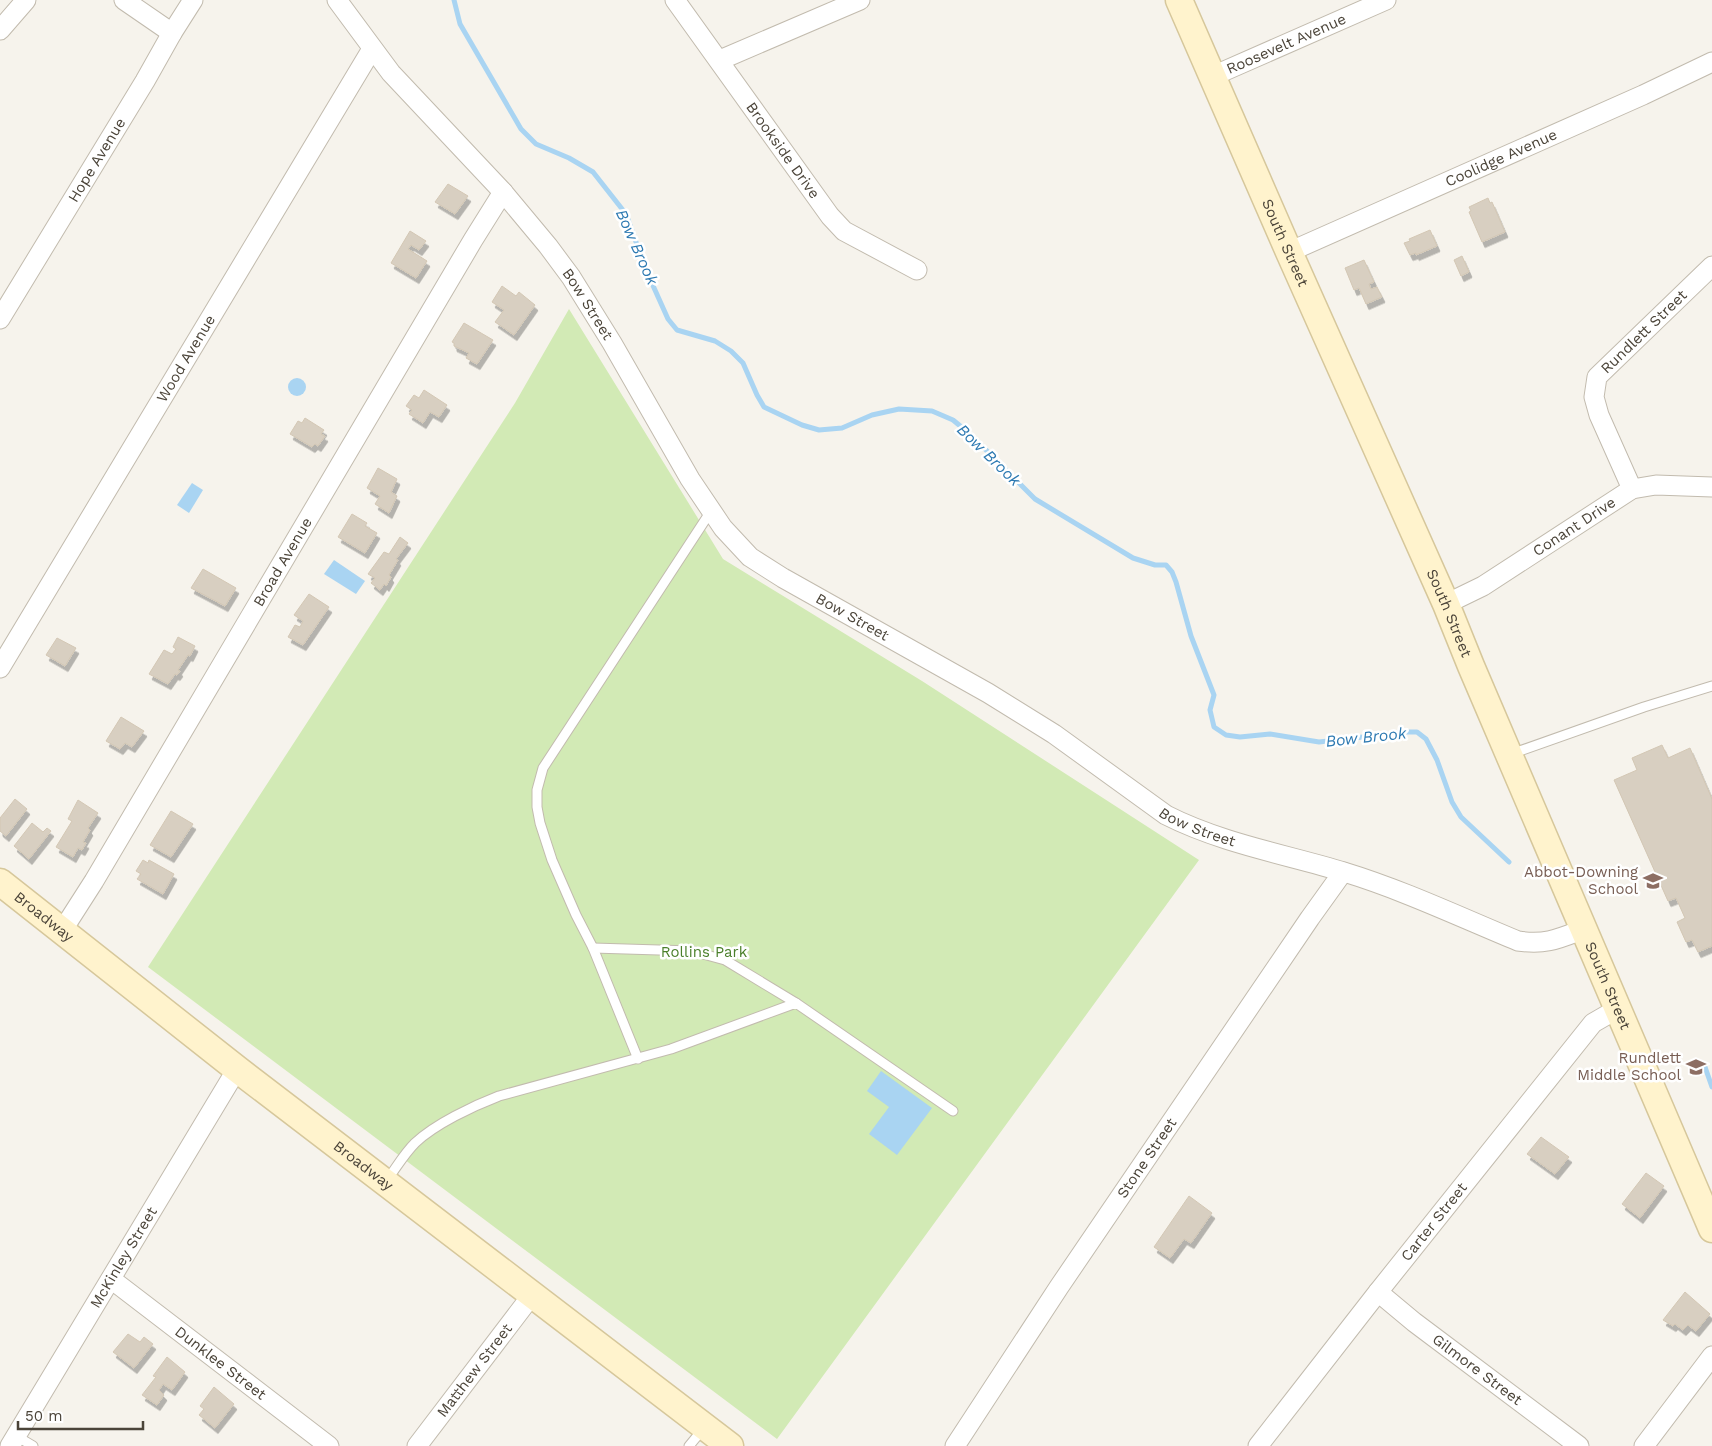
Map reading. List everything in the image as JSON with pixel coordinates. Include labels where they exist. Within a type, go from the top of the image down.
[{"type":"main road","name":"South Street","points":[[1179,0],[1446,604],[1712,1229]]},
{"type":"main road","name":"Broadway","points":[[0,882],[237,1069],[532,1295],[697,1436],[730,1446]]},
{"type":"street","points":[[2,24],[26,0]]},
{"type":"street","points":[[124,0],[172,33]]},
{"type":"street","name":"Hope Avenue","points":[[0,319],[193,0]]},
{"type":"street","name":"Bow Street","points":[[337,0],[391,73],[503,192],[571,277],[612,343],[690,479],[723,528],[750,557],[783,578],[988,693],[1046,729],[1166,815],[1183,824],[1220,837],[1372,881],[1518,941],[1540,943],[1555,940],[1584,929]]},
{"type":"street","name":"Brookside Drive","points":[[675,0],[825,208],[844,231],[917,270]]},
{"type":"street","points":[[720,60],[860,0]]},
{"type":"street","name":"Roosevelt Avenue","points":[[1213,76],[1386,0]]},
{"type":"street","name":"Wood Avenue","points":[[0,668],[372,49]]},
{"type":"street","name":"Coolidge Avenue","points":[[1289,252],[1643,95],[1712,62]]},
{"type":"street","name":"Broad Avenue","points":[[62,931],[94,881],[468,248],[503,192]]},
{"type":"street","name":"Rundlett Street","points":[[1632,488],[1599,415],[1594,397],[1597,377],[1712,266]]},
{"type":"street","name":"Conant Drive","points":[[1446,604],[1483,586],[1632,488],[1656,485],[1712,487]]},
{"type":"street","name":"Stone Street","points":[[955,1446],[1059,1287],[1343,872]]},
{"type":"street","name":"Carter Street","points":[[1258,1446],[1378,1292],[1593,1023],[1619,1008]]},
{"type":"street","name":"McKinley Street","points":[[13,1441],[237,1069]]},
{"type":"street","name":"Dunklee Street","points":[[111,1280],[329,1446]]},
{"type":"street","name":"Gilmore Street","points":[[1378,1292],[1414,1322],[1579,1446]]},
{"type":"street","name":"Matthew Street","points":[[417,1446],[532,1295]]},
{"type":"street","points":[[1644,1446],[1712,1356]]},
{"type":"lane","points":[[638,1059],[593,948],[552,860],[540,823],[537,807],[537,790],[543,768],[711,511]]},
{"type":"lane","points":[[1509,755],[1644,707],[1712,686]]},
{"type":"lane","points":[[593,948],[692,951],[725,960],[796,1003],[953,1111]]},
{"type":"lane","points":[[386,1183],[414,1144],[426,1134],[477,1104],[671,1049],[796,1003]]},
{"type":"lane","points":[[13,1441],[33,1446]]},
{"type":"green space","name":"Rollins Park","points":[[569,309],[723,559],[922,681],[1199,860],[777,1439],[148,967],[515,403]]},
{"type":"water","points":[[293,378],[301,378],[306,383],[304,394],[293,396],[288,391],[288,383]]},
{"type":"water","points":[[192,483],[203,490],[189,513],[177,505]]},
{"type":"water","points":[[334,560],[365,581],[356,594],[324,574]]},
{"type":"water","points":[[881,1071],[932,1108],[897,1155],[869,1134],[889,1107],[867,1091]]},
{"type":"building","points":[[448,184],[468,196],[455,214],[435,202]]},
{"type":"building","points":[[1488,198],[1490,203],[1492,202],[1505,232],[1482,242],[1469,212],[1471,211],[1469,207]]},
{"type":"building","points":[[1430,230],[1437,246],[1416,255],[1416,253],[1410,255],[1404,243]]},
{"type":"building","points":[[410,231],[426,241],[419,250],[411,245],[408,249],[427,261],[416,278],[391,263]]},
{"type":"building","points":[[1462,256],[1469,272],[1461,276],[1454,260]]},
{"type":"building","points":[[1364,260],[1374,282],[1369,284],[1371,289],[1377,287],[1382,297],[1366,304],[1359,288],[1354,290],[1345,268]]},
{"type":"building","points":[[502,286],[516,296],[519,292],[535,305],[514,335],[495,322],[504,310],[492,302]]},
{"type":"building","points":[[464,323],[493,340],[477,364],[466,358],[469,353],[454,346],[452,342]]},
{"type":"building","points":[[424,390],[447,405],[439,417],[430,412],[423,423],[409,414],[412,410],[406,406],[414,395],[419,398]]},
{"type":"building","points":[[305,418],[324,430],[321,434],[325,436],[318,446],[315,444],[312,447],[290,434],[298,421],[302,423]]},
{"type":"building","points":[[378,468],[397,479],[391,492],[397,496],[389,513],[375,504],[380,496],[367,488]]},
{"type":"building","points":[[352,514],[367,523],[365,526],[377,533],[365,553],[338,537]]},
{"type":"building","points":[[400,537],[408,543],[396,559],[398,560],[389,575],[391,577],[386,586],[384,584],[380,590],[371,583],[375,578],[368,574],[384,552],[389,554]]},
{"type":"building","points":[[203,569],[236,588],[225,606],[191,588]]},
{"type":"building","points":[[309,594],[329,607],[303,645],[288,637],[295,625],[300,627],[303,621],[294,615]]},
{"type":"building","points":[[178,637],[195,646],[190,656],[188,655],[178,670],[180,671],[177,675],[175,674],[168,684],[149,674],[164,650],[172,654],[176,649],[173,647]]},
{"type":"building","points":[[57,638],[76,648],[65,666],[46,655]]},
{"type":"building","points":[[121,717],[144,731],[132,747],[125,743],[120,749],[106,741]]},
{"type":"building","points":[[1662,745],[1668,758],[1690,748],[1712,799],[1712,946],[1698,952],[1692,940],[1686,942],[1677,922],[1685,918],[1676,898],[1668,901],[1614,780],[1637,770],[1632,758]]},
{"type":"building","points":[[15,799],[27,809],[6,836],[0,831],[0,818]]},
{"type":"building","points":[[78,800],[98,813],[88,828],[90,830],[83,842],[86,843],[82,850],[78,848],[73,857],[56,847],[72,821],[68,819]]},
{"type":"building","points":[[171,811],[193,824],[171,857],[150,845]]},
{"type":"building","points":[[32,823],[43,832],[47,828],[51,831],[29,859],[14,846]]},
{"type":"building","points":[[143,860],[148,863],[149,860],[174,874],[163,894],[137,879],[141,874],[136,871]]},
{"type":"building","points":[[1541,1137],[1569,1157],[1555,1174],[1527,1154]]},
{"type":"building","points":[[1646,1173],[1664,1186],[1640,1218],[1622,1204]]},
{"type":"building","points":[[1189,1196],[1212,1213],[1191,1243],[1184,1239],[1170,1258],[1154,1247]]},
{"type":"building","points":[[1685,1292],[1710,1314],[1696,1331],[1688,1325],[1683,1330],[1675,1324],[1673,1326],[1663,1320]]},
{"type":"building","points":[[128,1334],[140,1342],[144,1337],[153,1344],[134,1368],[113,1352]]},
{"type":"building","points":[[167,1357],[185,1372],[172,1390],[163,1384],[159,1390],[164,1395],[157,1405],[142,1395],[156,1377],[153,1376]]},
{"type":"building","points":[[214,1387],[234,1404],[215,1428],[199,1415],[204,1409],[200,1406]]},
{"type":"waterway","name":"Bow Brook","points":[[454,0],[460,24],[521,129],[536,144],[569,158],[593,172],[626,214],[646,270],[668,319],[677,330],[715,341],[731,351],[743,363],[764,407],[802,425],[819,430],[842,428],[872,415],[899,409],[932,411],[953,420],[970,434],[1035,499],[1133,558],[1155,565],[1166,565],[1172,572],[1191,636],[1214,695],[1210,710],[1214,727],[1226,735],[1240,737],[1270,734],[1319,742],[1417,732],[1426,739],[1437,760],[1452,802],[1461,817],[1509,862]]},
{"type":"waterway","name":"Bow Brook","points":[[1705,1067],[1712,1087]]},
{"type":"place","name":"Abbot-Downing School","points":[[1653,881]]},
{"type":"place","name":"Rundlett Middle School","points":[[1696,1067]]}]
